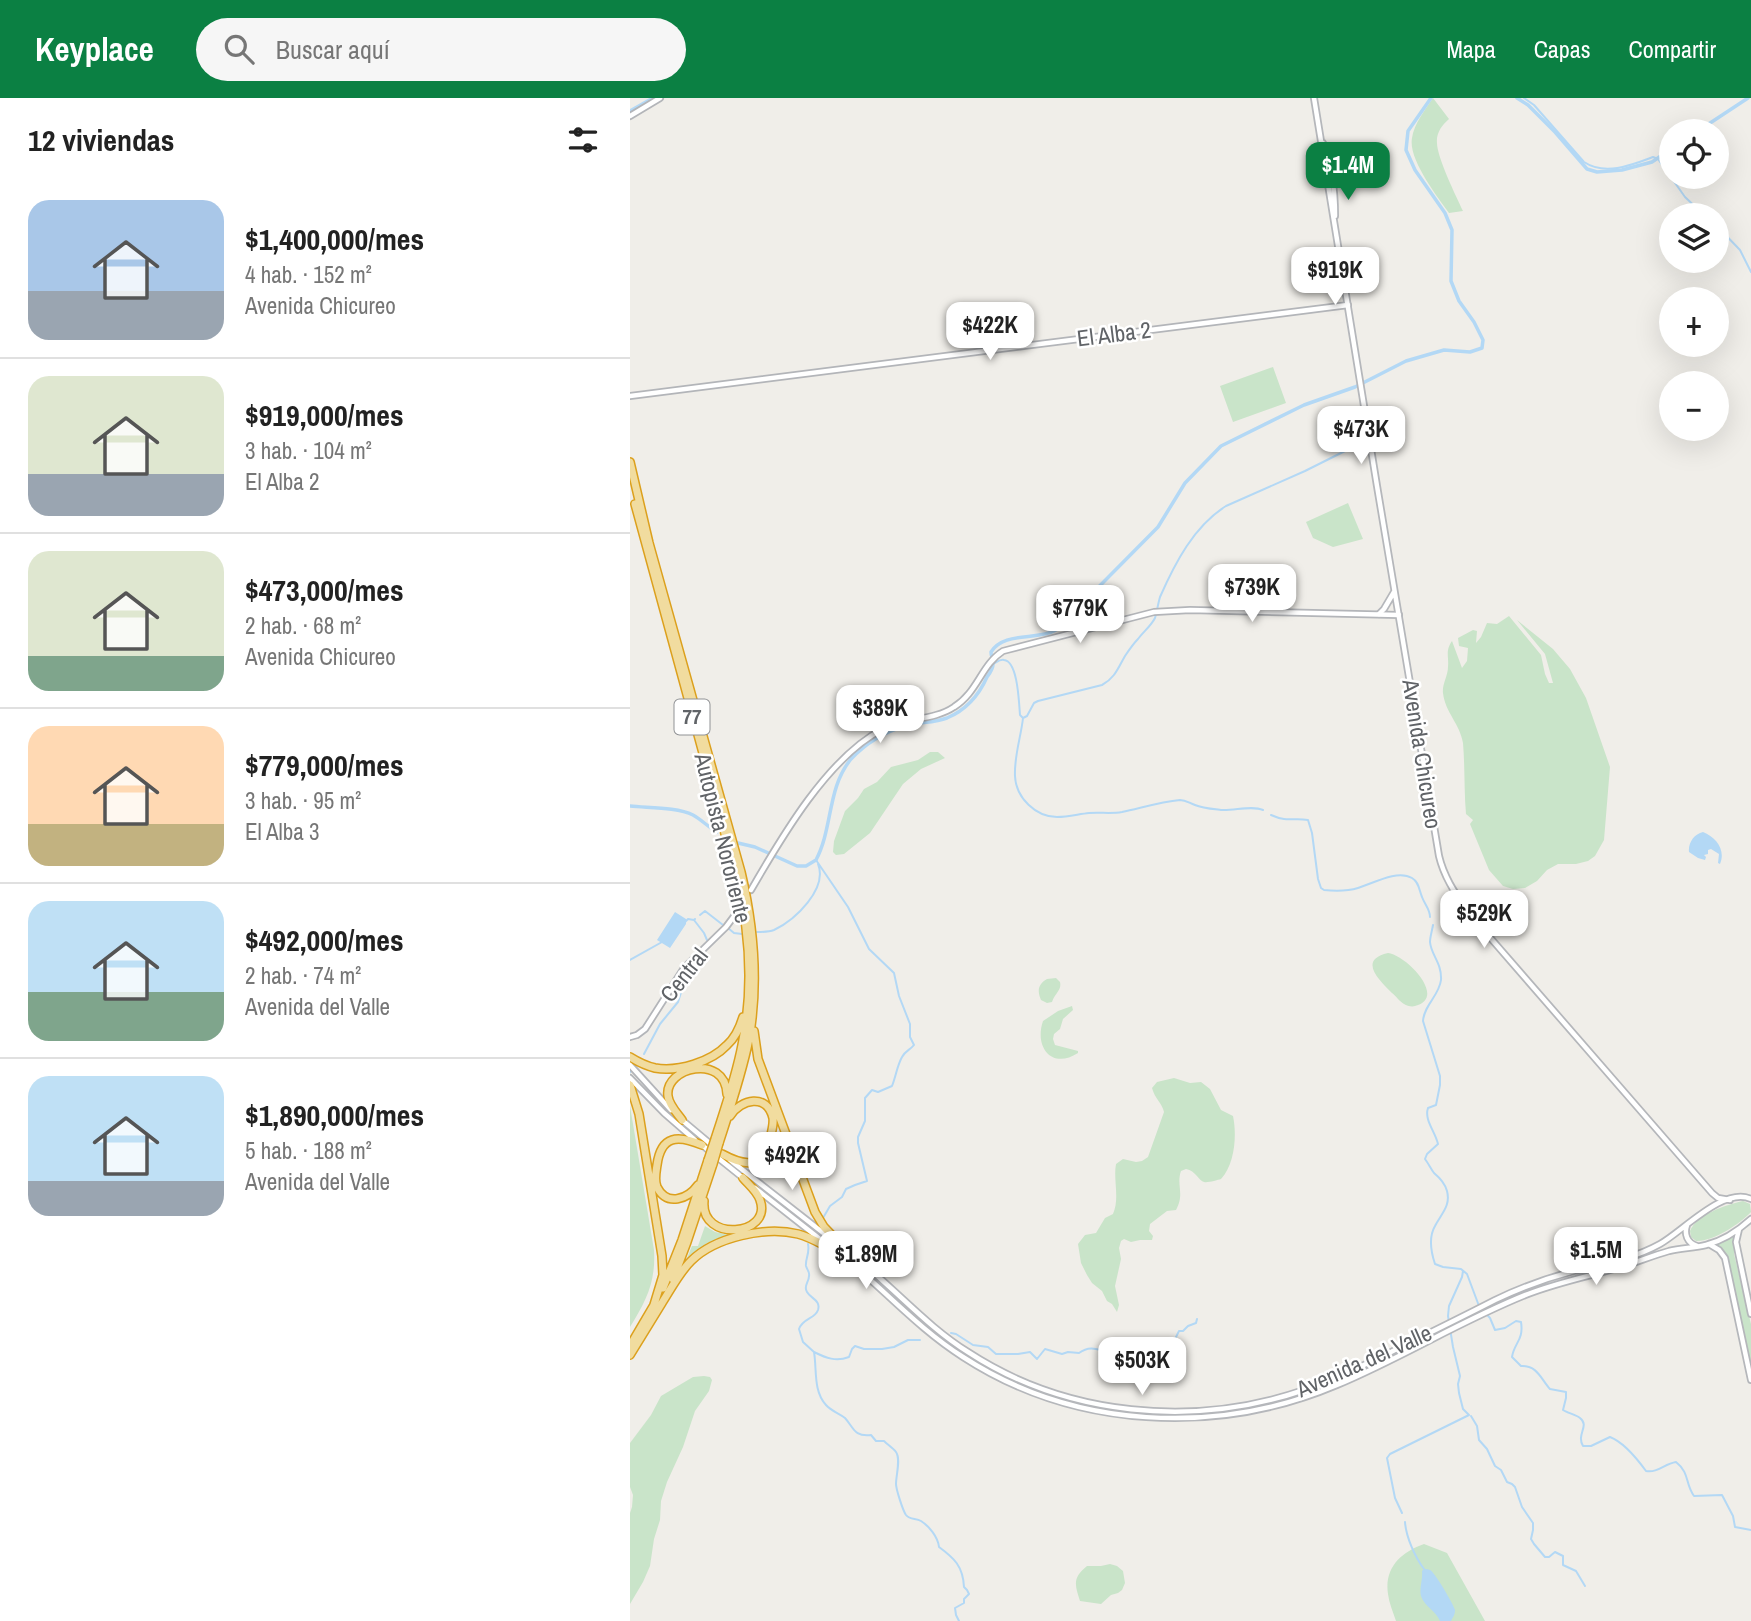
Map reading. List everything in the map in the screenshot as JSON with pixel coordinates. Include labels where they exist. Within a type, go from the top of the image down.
[{"type":"highway","name":"Autopista Nororiente","points":[[630,462],[747,898],[754,955],[753,1011],[743,1066],[726,1122],[717,1141]]},
{"type":"highway","name":"Autopista Nororiente","points":[[630,484],[738,882],[748,940],[749,996],[742,1049],[679,1263],[630,1355]]},
{"type":"highway","points":[[630,1057],[649,1066],[665,1068],[687,1065],[712,1056],[728,1044],[737,1032],[749,996]]},
{"type":"highway","points":[[753,1011],[757,1054],[814,1212],[842,1251]]},
{"type":"highway","points":[[682,1120],[671,1104],[668,1091],[674,1078],[687,1072],[705,1068],[718,1073],[724,1079],[727,1089],[725,1108]]},
{"type":"highway","points":[[630,1085],[639,1114],[662,1256],[663,1275],[656,1307]]},
{"type":"highway","points":[[722,1154],[745,1163],[760,1159],[767,1150],[773,1123],[766,1106],[752,1101],[738,1106],[726,1122]]},
{"type":"highway","points":[[702,1145],[679,1138],[664,1144],[658,1155],[655,1179],[664,1195],[678,1199],[689,1195],[705,1178]]},
{"type":"highway","points":[[705,1178],[703,1204],[706,1217],[716,1226],[738,1229],[755,1223],[762,1209],[757,1193],[743,1178]]},
{"type":"highway","points":[[656,1307],[691,1261],[708,1248],[726,1240],[752,1234],[790,1233],[842,1251]]},
{"type":"highway","name":"Autopista Nororiente","points":[[630,1346],[656,1307]]},
{"type":"main road","points":[[630,116],[660,98]]},
{"type":"main road","name":"Avenida Chicureo","points":[[1314,98],[1439,856],[1449,883],[1472,917],[1709,1190],[1718,1198],[1730,1200]]},
{"type":"main road","name":"El Alba 2","points":[[630,396],[1348,304]]},
{"type":"main road","points":[[1386,612],[1395,591]]},
{"type":"main road","points":[[751,890],[815,790],[862,743],[892,724],[933,716],[954,707],[974,690],[989,663],[997,655],[1015,647],[1156,611],[1386,612],[1399,615]]},
{"type":"main road","name":"Central","points":[[630,1037],[645,1029],[684,968],[726,927],[738,911]]},
{"type":"main road","name":"Avenida del Valle","points":[[630,1065],[682,1120],[842,1251],[932,1335],[954,1352],[1013,1385],[1046,1398],[1124,1416],[1192,1418],[1227,1415],[1306,1397],[1345,1382],[1529,1293],[1667,1251],[1708,1244],[1751,1219]]},
{"type":"main road","name":"Avenida del Valle","points":[[630,1078],[675,1124],[743,1178],[883,1281],[951,1341],[1023,1382],[1089,1403],[1124,1408],[1201,1410],[1245,1405],[1300,1392],[1342,1376],[1515,1292],[1547,1279],[1645,1251],[1668,1239],[1710,1208],[1743,1196]]},
{"type":"main road","points":[[1709,1190],[1712,1199],[1710,1208]]},
{"type":"main road","points":[[1743,1196],[1751,1193]]},
{"type":"main road","points":[[1743,1196],[1751,1199]]},
{"type":"main road","points":[[1690,1222],[1686,1228],[1687,1237],[1697,1246]]},
{"type":"main road","points":[[1739,1228],[1736,1242],[1751,1314]]},
{"type":"main road","points":[[1708,1244],[1719,1250],[1725,1258],[1751,1380]]},
{"type":"green space","points":[[1433,98],[1449,119],[1439,133],[1438,149],[1447,177],[1463,211],[1449,213],[1424,177],[1414,156],[1413,133]]},
{"type":"green space","points":[[1273,367],[1286,403],[1233,422],[1220,386]]},
{"type":"green space","points":[[1348,503],[1363,539],[1333,547],[1313,538],[1306,522]]},
{"type":"green space","points":[[1509,616],[1541,655],[1549,683],[1553,683],[1545,654],[1517,620],[1553,649],[1570,669],[1586,698],[1610,767],[1604,840],[1595,856],[1576,864],[1558,864],[1525,888],[1513,889],[1503,886],[1489,870],[1470,824],[1473,820],[1466,814],[1463,743],[1444,700],[1443,690],[1448,670],[1448,651],[1452,641],[1462,668],[1467,661],[1468,648],[1459,646],[1458,638],[1473,630],[1477,631],[1476,643],[1487,623],[1497,624]]},
{"type":"green space","points":[[930,752],[938,752],[945,758],[921,769],[903,784],[870,833],[844,854],[836,855],[833,852],[834,841],[845,811],[864,789],[877,782],[891,767],[918,760]]},
{"type":"green space","points":[[1388,953],[1404,961],[1421,977],[1426,986],[1427,995],[1424,1002],[1414,1006],[1405,1005],[1377,977],[1372,966],[1374,961]]},
{"type":"green space","points":[[1056,978],[1060,987],[1052,1002],[1041,1000],[1040,985],[1047,979]]},
{"type":"green space","points":[[1072,1006],[1073,1010],[1063,1019],[1053,1039],[1055,1045],[1078,1053],[1069,1058],[1053,1057],[1043,1047],[1043,1021]]},
{"type":"green space","points":[[1174,1078],[1190,1083],[1201,1082],[1210,1089],[1221,1110],[1233,1116],[1235,1140],[1232,1157],[1226,1173],[1215,1181],[1204,1182],[1189,1170],[1181,1171],[1179,1204],[1176,1210],[1167,1211],[1150,1224],[1152,1240],[1121,1241],[1121,1259],[1115,1286],[1119,1305],[1117,1312],[1087,1275],[1081,1263],[1078,1244],[1085,1235],[1096,1233],[1105,1218],[1113,1214],[1116,1202],[1116,1164],[1123,1159],[1136,1162],[1148,1157],[1164,1112],[1152,1088],[1157,1082]]},
{"type":"green space","points":[[630,1106],[654,1261],[649,1291],[630,1327]]},
{"type":"green space","points":[[1743,1201],[1750,1204],[1751,1212],[1733,1227],[1703,1241],[1696,1241],[1691,1237],[1690,1231],[1705,1215]]},
{"type":"green space","points":[[705,1226],[715,1232],[729,1235],[707,1243],[687,1258],[692,1246],[698,1246]]},
{"type":"green space","points":[[1735,1234],[1734,1254],[1751,1324],[1751,1366],[1728,1259],[1724,1251],[1715,1244]]},
{"type":"green space","points":[[704,1376],[712,1380],[709,1391],[695,1411],[667,1482],[661,1501],[660,1520],[650,1566],[630,1604],[630,1513],[633,1495],[630,1487],[630,1443],[651,1415],[661,1396],[693,1377]]},
{"type":"green space","points":[[1424,1544],[1447,1553],[1485,1621],[1396,1621],[1387,1585],[1389,1576],[1401,1556]]},
{"type":"green space","points":[[1110,1564],[1123,1571],[1125,1583],[1122,1590],[1101,1604],[1080,1601],[1076,1586],[1079,1574],[1087,1566]]},
{"type":"water","points":[[1703,832],[1719,845],[1722,854],[1720,864],[1719,854],[1711,849],[1704,855],[1705,860],[1689,852],[1692,839]]},
{"type":"water","points":[[675,912],[686,919],[686,924],[670,948],[657,940]]},
{"type":"water","points":[[1424,1569],[1432,1572],[1451,1602],[1455,1610],[1451,1621],[1440,1621],[1423,1600],[1420,1590]]},
{"type":"waterway","points":[[630,111],[653,98]]},
{"type":"waterway","points":[[738,843],[755,847],[797,866],[806,866],[816,860],[838,783],[851,759],[869,743],[890,731],[947,718],[966,706],[992,670],[991,652],[997,645],[1004,641],[1056,630],[1158,527],[1185,483],[1221,446],[1304,405],[1355,387],[1406,361],[1444,350],[1470,352],[1482,348],[1483,340],[1459,301],[1451,281],[1452,230],[1445,213],[1415,170],[1406,150],[1408,131],[1431,98]]},
{"type":"waterway","points":[[1517,98],[1528,105],[1555,132],[1587,169],[1597,172],[1622,170],[1652,162],[1659,157]]},
{"type":"waterway","points":[[1524,98],[1534,105],[1584,162],[1610,169],[1653,157],[1658,159],[1691,203]]},
{"type":"waterway","points":[[1716,119],[1748,98]]},
{"type":"waterway","points":[[1729,239],[1740,250],[1751,272]]},
{"type":"waterway","points":[[1023,718],[1038,701],[1102,685],[1110,679],[1155,618],[1160,597],[1187,546],[1215,514],[1226,506],[1363,442]]},
{"type":"waterway","points":[[993,664],[1001,660],[1009,662],[1015,675],[1020,715],[1023,718],[1016,761],[1016,784],[1028,805],[1042,814],[1065,817],[1089,813],[1118,813],[1180,800],[1221,810],[1263,810]]},
{"type":"waterway","points":[[630,806],[686,812],[717,832]]},
{"type":"waterway","points":[[1271,815],[1282,819],[1308,820],[1318,879],[1324,890],[1350,890],[1392,876],[1406,876],[1417,884],[1430,917]]},
{"type":"waterway","points":[[816,860],[848,907],[869,949],[894,973],[914,1045],[902,1057],[892,1086],[878,1092],[872,1090],[865,1098],[865,1121],[858,1143],[867,1181],[846,1189],[823,1218]]},
{"type":"waterway","points":[[757,932],[772,931],[791,919],[808,903],[818,883],[818,864]]},
{"type":"waterway","points":[[700,915],[705,911],[723,925]]},
{"type":"waterway","points":[[685,922],[688,919],[694,920]]},
{"type":"waterway","points":[[695,919],[707,940]]},
{"type":"waterway","points":[[1433,925],[1430,942],[1441,980],[1423,1021],[1440,1076],[1436,1105],[1428,1108],[1427,1112],[1438,1144],[1425,1159],[1444,1183],[1448,1196],[1447,1206],[1431,1235],[1435,1264],[1461,1269],[1467,1274],[1479,1306],[1490,1318],[1495,1330],[1505,1328],[1516,1321],[1521,1322],[1520,1337],[1512,1357],[1521,1366],[1535,1370],[1550,1389],[1566,1392],[1563,1410],[1583,1421],[1583,1446],[1591,1446],[1610,1437],[1625,1447],[1646,1471],[1654,1471],[1676,1462],[1683,1470],[1694,1496],[1722,1495],[1733,1516],[1735,1527],[1751,1530]]},
{"type":"waterway","points":[[728,928],[734,933],[742,934]]},
{"type":"waterway","points":[[630,960],[662,942]]},
{"type":"waterway","points":[[644,1054],[660,1024],[678,1002],[685,980],[701,960]]},
{"type":"waterway","points":[[808,1244],[806,1266],[809,1278],[806,1290],[819,1307],[799,1329],[803,1342],[814,1352],[819,1393],[828,1407],[845,1418],[858,1433],[871,1435],[876,1441],[884,1441],[896,1452],[896,1487],[906,1515],[921,1521],[930,1529],[939,1547],[953,1559],[962,1573],[964,1587],[969,1594],[964,1603],[955,1608],[959,1621]]},
{"type":"waterway","points":[[1402,1513],[1395,1498],[1387,1458],[1390,1454],[1469,1415],[1463,1409],[1459,1393],[1460,1376],[1448,1316],[1449,1306],[1463,1271]]},
{"type":"waterway","points":[[951,1333],[973,1345],[988,1347],[996,1354],[1030,1352],[1037,1359],[1045,1349],[1062,1354],[1079,1353],[1092,1348],[1114,1352],[1128,1346],[1147,1344],[1155,1347],[1162,1339],[1174,1341],[1179,1331],[1196,1323],[1197,1319]]},
{"type":"waterway","points":[[814,1352],[827,1358],[840,1359],[849,1357],[855,1346],[882,1349],[908,1340],[920,1340]]},
{"type":"waterway","points":[[1471,1416],[1477,1426],[1479,1440],[1507,1482],[1515,1487],[1522,1507],[1533,1523],[1531,1539],[1534,1544],[1545,1557],[1555,1552],[1563,1556],[1563,1565],[1576,1571],[1585,1586]]},
{"type":"waterway","points":[[1405,1522],[1412,1547],[1424,1569]]}]
